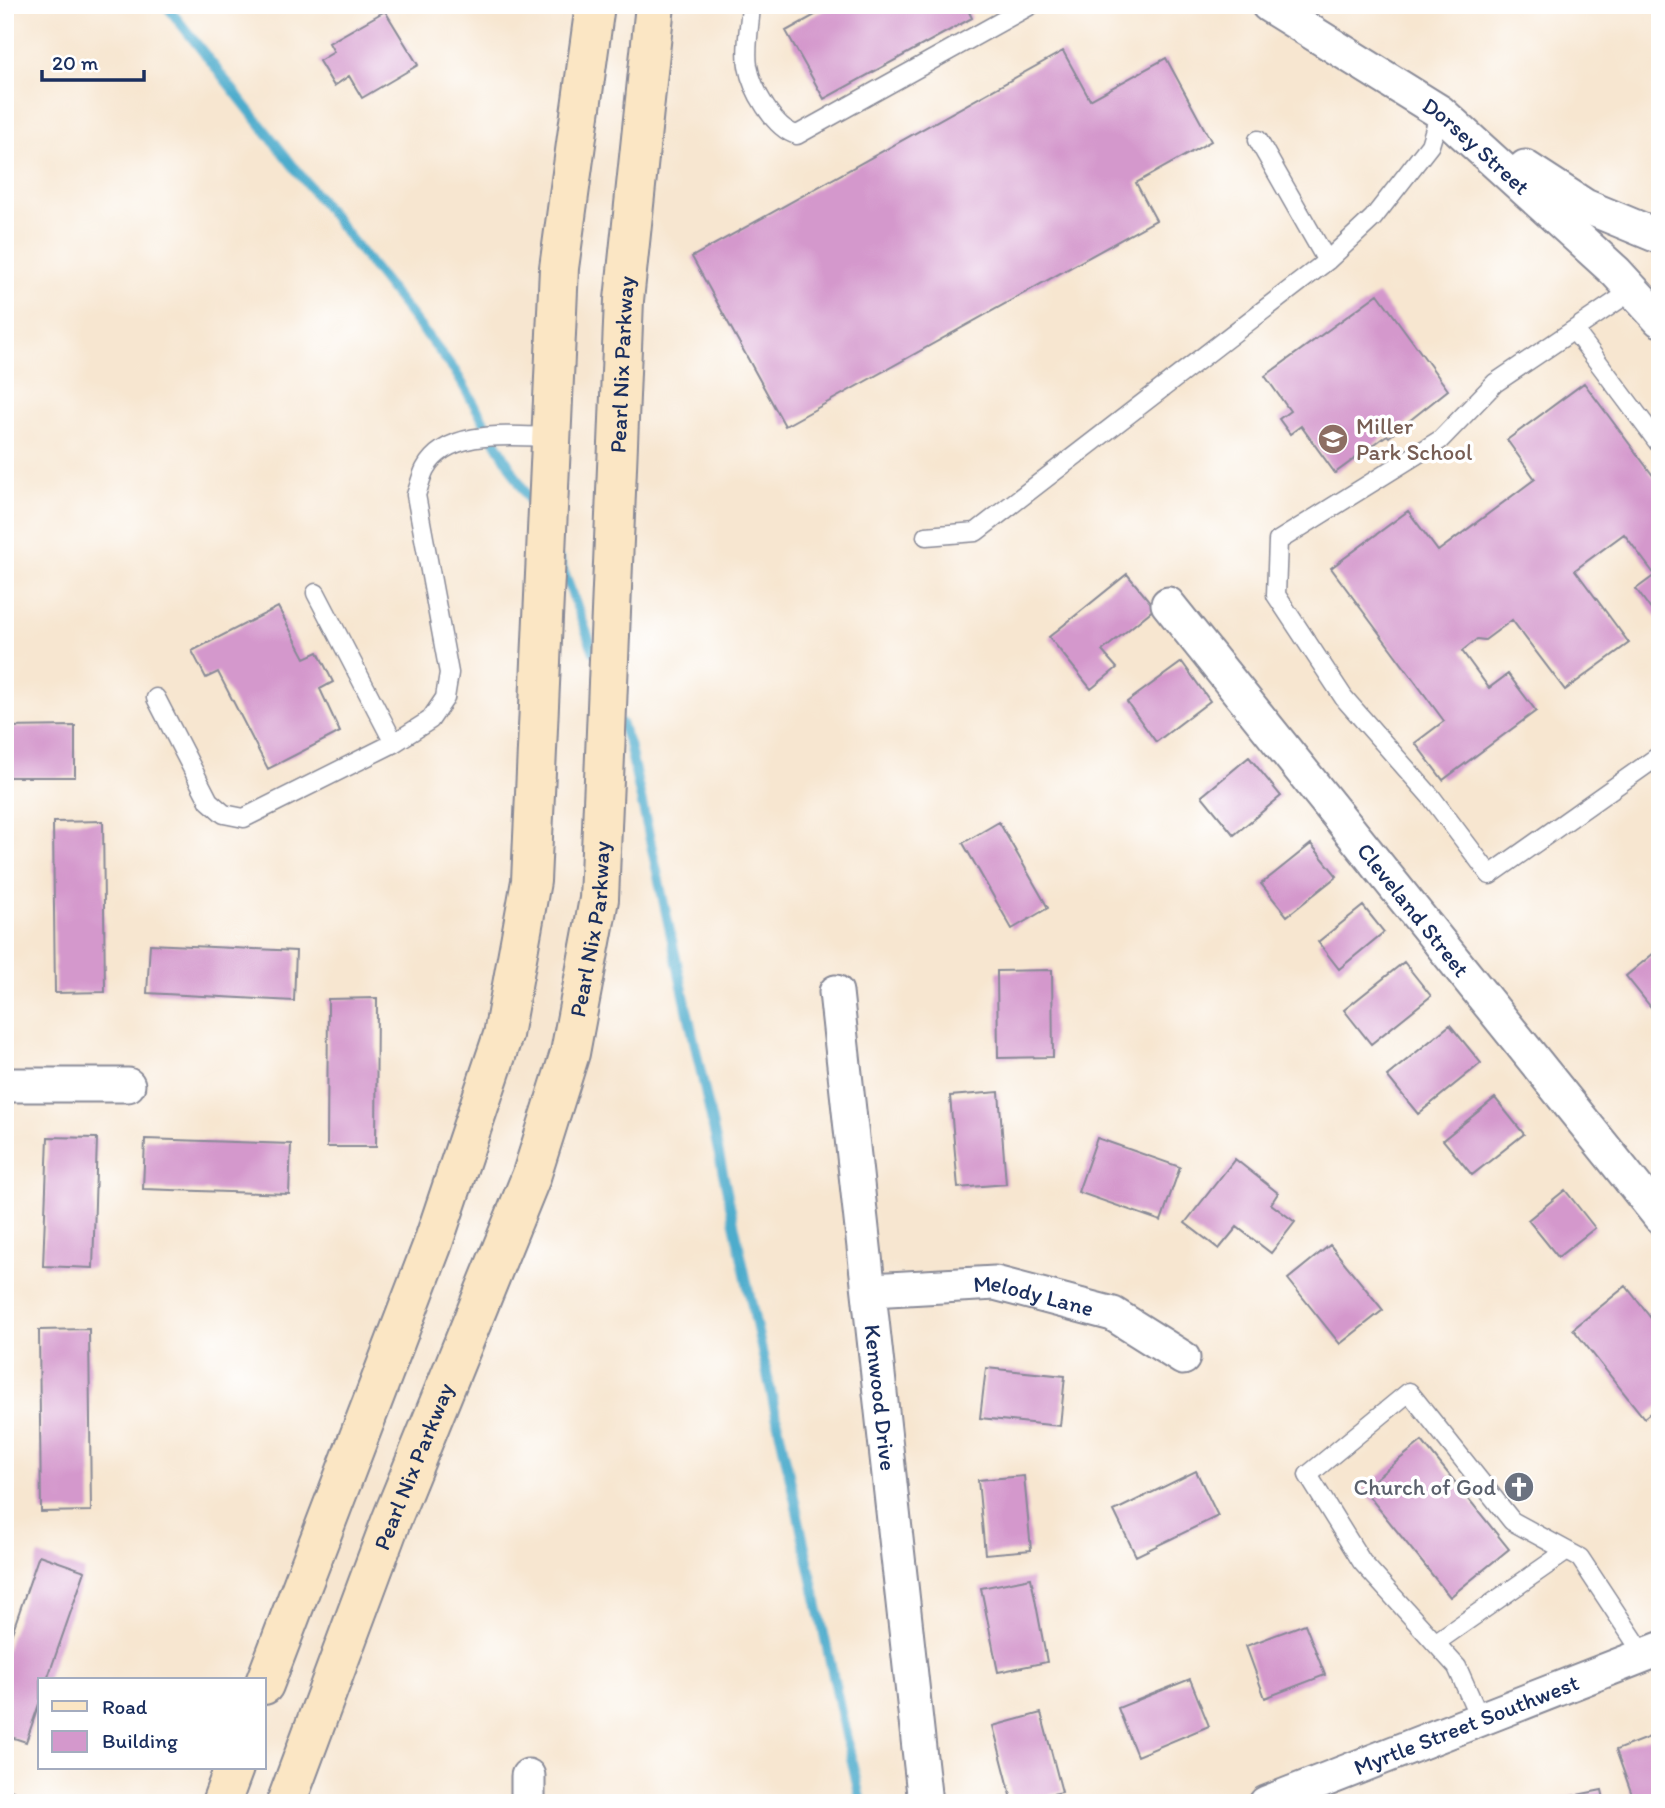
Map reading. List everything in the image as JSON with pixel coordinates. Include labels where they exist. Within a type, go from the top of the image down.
[{"type":"main road","points":[[266,1680],[432,1246],[503,1035],[531,881],[559,268],[595,5]]},
{"type":"main road","name":"Pearl Nix Parkway","points":[[286,1803],[391,1521],[531,1177],[570,1053],[599,899],[624,300],[655,5]]},
{"type":"main road","points":[[220,1803],[232,1770]]},
{"type":"street","name":"Dorsey Street","points":[[1268,5],[1440,112],[1633,290],[1660,320]]},
{"type":"street","points":[[1440,112],[1585,206],[1660,237]]},
{"type":"street","name":"Cleveland Street","points":[[1168,604],[1660,1217]]},
{"type":"street","name":"Kenwood Drive","points":[[836,992],[871,1290],[925,1803]]},
{"type":"street","points":[[5,1085],[128,1085]]},
{"type":"street","name":"Melody Lane","points":[[871,1290],[995,1283],[1113,1314],[1183,1358]]},
{"type":"street","name":"Myrtle Street Southwest","points":[[1270,1802],[1652,1652]]},
{"type":"lane","points":[[751,5],[748,66],[778,124],[787,132],[797,135],[1031,5]]},
{"type":"lane","points":[[926,536],[976,532],[1327,261],[1373,219],[1430,145],[1440,112]]},
{"type":"lane","points":[[1258,139],[1327,261]]},
{"type":"lane","points":[[1633,290],[1496,383],[1440,440],[1278,541],[1276,595],[1344,698],[1432,798],[1490,875],[1660,755]]},
{"type":"lane","points":[[1574,330],[1660,444]]},
{"type":"lane","points":[[156,698],[209,801],[224,814],[244,818],[394,743],[430,720],[445,698],[449,673],[416,495],[426,468],[440,453],[469,439],[551,437]]},
{"type":"lane","points":[[316,593],[394,743]]},
{"type":"lane","points":[[1480,1718],[1457,1667],[1362,1562],[1308,1475],[1409,1392],[1512,1521],[1580,1558],[1652,1652]]},
{"type":"lane","points":[[1435,1643],[1567,1551]]},
{"type":"building","points":[[833,5],[971,5],[967,8],[972,18],[824,99],[786,31]]},
{"type":"building","points":[[385,11],[418,65],[362,98],[349,76],[334,86],[319,61],[334,52],[329,43]]},
{"type":"building","points":[[1063,51],[1090,100],[1166,58],[1211,141],[1136,183],[1156,220],[785,426],[692,257]]},
{"type":"building","points":[[1378,294],[1448,390],[1389,437],[1387,435],[1335,473],[1301,426],[1290,434],[1279,419],[1290,411],[1265,376]]},
{"type":"building","points":[[1584,383],[1660,485],[1660,622],[1636,589],[1655,575],[1624,534],[1575,570],[1629,643],[1565,690],[1512,620],[1485,640],[1477,639],[1462,651],[1489,688],[1508,674],[1536,711],[1443,780],[1415,743],[1444,721],[1331,568],[1408,511],[1438,551],[1535,479],[1507,440]]},
{"type":"building","points":[[1127,574],[1155,608],[1102,651],[1117,668],[1091,689],[1049,637]]},
{"type":"building","points":[[278,607],[305,658],[318,652],[333,682],[320,689],[340,732],[268,769],[218,672],[206,678],[192,651]]},
{"type":"building","points":[[1182,662],[1210,701],[1156,742],[1127,702]]},
{"type":"building","points":[[75,726],[75,777],[5,777],[5,727]]},
{"type":"building","points":[[1249,757],[1281,796],[1234,835],[1202,796]]},
{"type":"building","points":[[103,821],[105,992],[55,993],[53,822]]},
{"type":"building","points":[[999,822],[1048,908],[1012,929],[963,843]]},
{"type":"building","points":[[1311,844],[1337,876],[1287,916],[1261,884]]},
{"type":"building","points":[[1363,906],[1384,932],[1339,969],[1318,942]]},
{"type":"building","points":[[150,944],[296,951],[294,1001],[147,993]]},
{"type":"building","points":[[1660,948],[1660,1006],[1654,1011],[1626,976]]},
{"type":"building","points":[[1404,962],[1431,996],[1371,1044],[1344,1010]]},
{"type":"building","points":[[1052,970],[1053,1057],[998,1058],[997,971]]},
{"type":"building","points":[[377,998],[376,1147],[327,1147],[328,999]]},
{"type":"building","points":[[1450,1025],[1481,1063],[1418,1114],[1387,1076]]},
{"type":"building","points":[[999,1092],[1006,1184],[958,1188],[950,1096]]},
{"type":"building","points":[[1495,1098],[1524,1134],[1472,1175],[1443,1140]]},
{"type":"building","points":[[48,1137],[97,1138],[93,1268],[43,1266]]},
{"type":"building","points":[[1097,1138],[1180,1167],[1161,1221],[1078,1192]]},
{"type":"building","points":[[145,1139],[291,1144],[289,1194],[143,1189]]},
{"type":"building","points":[[1235,1159],[1278,1193],[1271,1204],[1295,1222],[1271,1253],[1237,1227],[1219,1249],[1185,1223]]},
{"type":"building","points":[[1565,1190],[1595,1228],[1558,1257],[1528,1220]]},
{"type":"building","points":[[1330,1245],[1383,1310],[1340,1344],[1288,1279]]},
{"type":"building","points":[[1626,1286],[1660,1330],[1660,1405],[1644,1418],[1573,1329]]},
{"type":"building","points":[[89,1329],[91,1511],[41,1512],[39,1330]]},
{"type":"building","points":[[986,1368],[1065,1376],[1060,1426],[980,1418]]},
{"type":"building","points":[[1422,1441],[1509,1549],[1450,1597],[1363,1489]]},
{"type":"building","points":[[1196,1471],[1218,1516],[1136,1556],[1114,1511]]},
{"type":"building","points":[[1024,1476],[1031,1550],[985,1554],[978,1480]]},
{"type":"building","points":[[39,1555],[85,1571],[48,1678],[38,1678],[38,1707],[26,1742],[5,1735],[5,1653]]},
{"type":"building","points":[[1031,1578],[1047,1662],[998,1672],[981,1588]]},
{"type":"building","points":[[1305,1624],[1325,1675],[1265,1698],[1246,1646]]},
{"type":"building","points":[[1190,1679],[1209,1726],[1137,1756],[1118,1708]]},
{"type":"building","points":[[1041,1713],[1062,1792],[1013,1803],[993,1726]]},
{"type":"building","points":[[1660,1733],[1660,1803],[1635,1803],[1616,1750]]},
{"type":"building","points":[[5,1788],[13,1791],[7,1803],[5,1803]]},
{"type":"building","points":[[1602,1790],[1605,1803],[1542,1803],[1542,1802]]},
{"type":"waterway","points":[[166,5],[455,371],[535,510]]},
{"type":"waterway","points":[[559,559],[594,652]]},
{"type":"waterway","points":[[621,723],[629,744],[861,1803]]},
{"type":"place","name":"Miller Park School","points":[[1333,439]]},
{"type":"place","name":"Church of God","points":[[1519,1487]]}]
